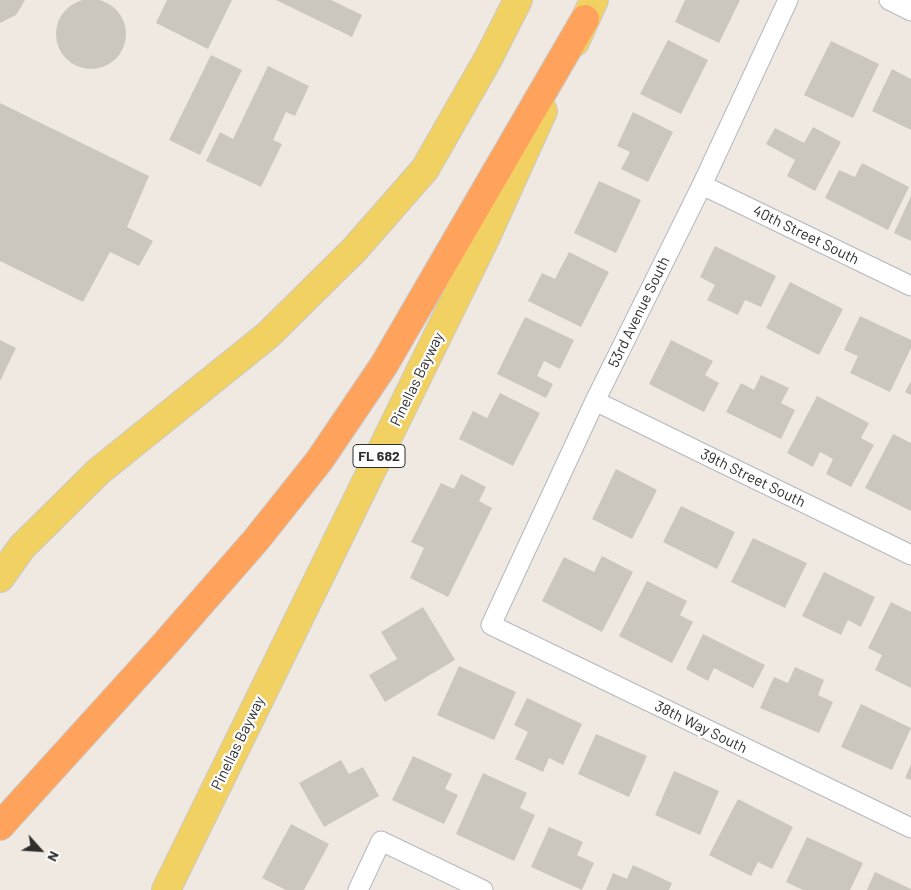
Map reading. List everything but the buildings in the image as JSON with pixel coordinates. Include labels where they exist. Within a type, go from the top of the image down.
[{"type":"highway","points":[[0,826],[166,643],[256,540],[319,461],[384,365],[589,10]]},
{"type":"main road","points":[[0,578],[22,547],[99,471],[268,335],[355,250],[424,168],[488,59],[518,0]]},
{"type":"main road","name":"Pinellas Bayway","points":[[166,890],[485,239],[589,10]]},
{"type":"street","name":"53rd Avenue South","points":[[491,626],[595,401],[702,185],[788,0]]},
{"type":"street","points":[[889,0],[911,11]]},
{"type":"street","name":"40th Street South","points":[[702,185],[911,286]]},
{"type":"street","name":"39th Street South","points":[[595,401],[911,555]]},
{"type":"street","name":"38th Way South","points":[[491,626],[911,828]]},
{"type":"street","points":[[358,890],[381,841],[483,890]]}]
